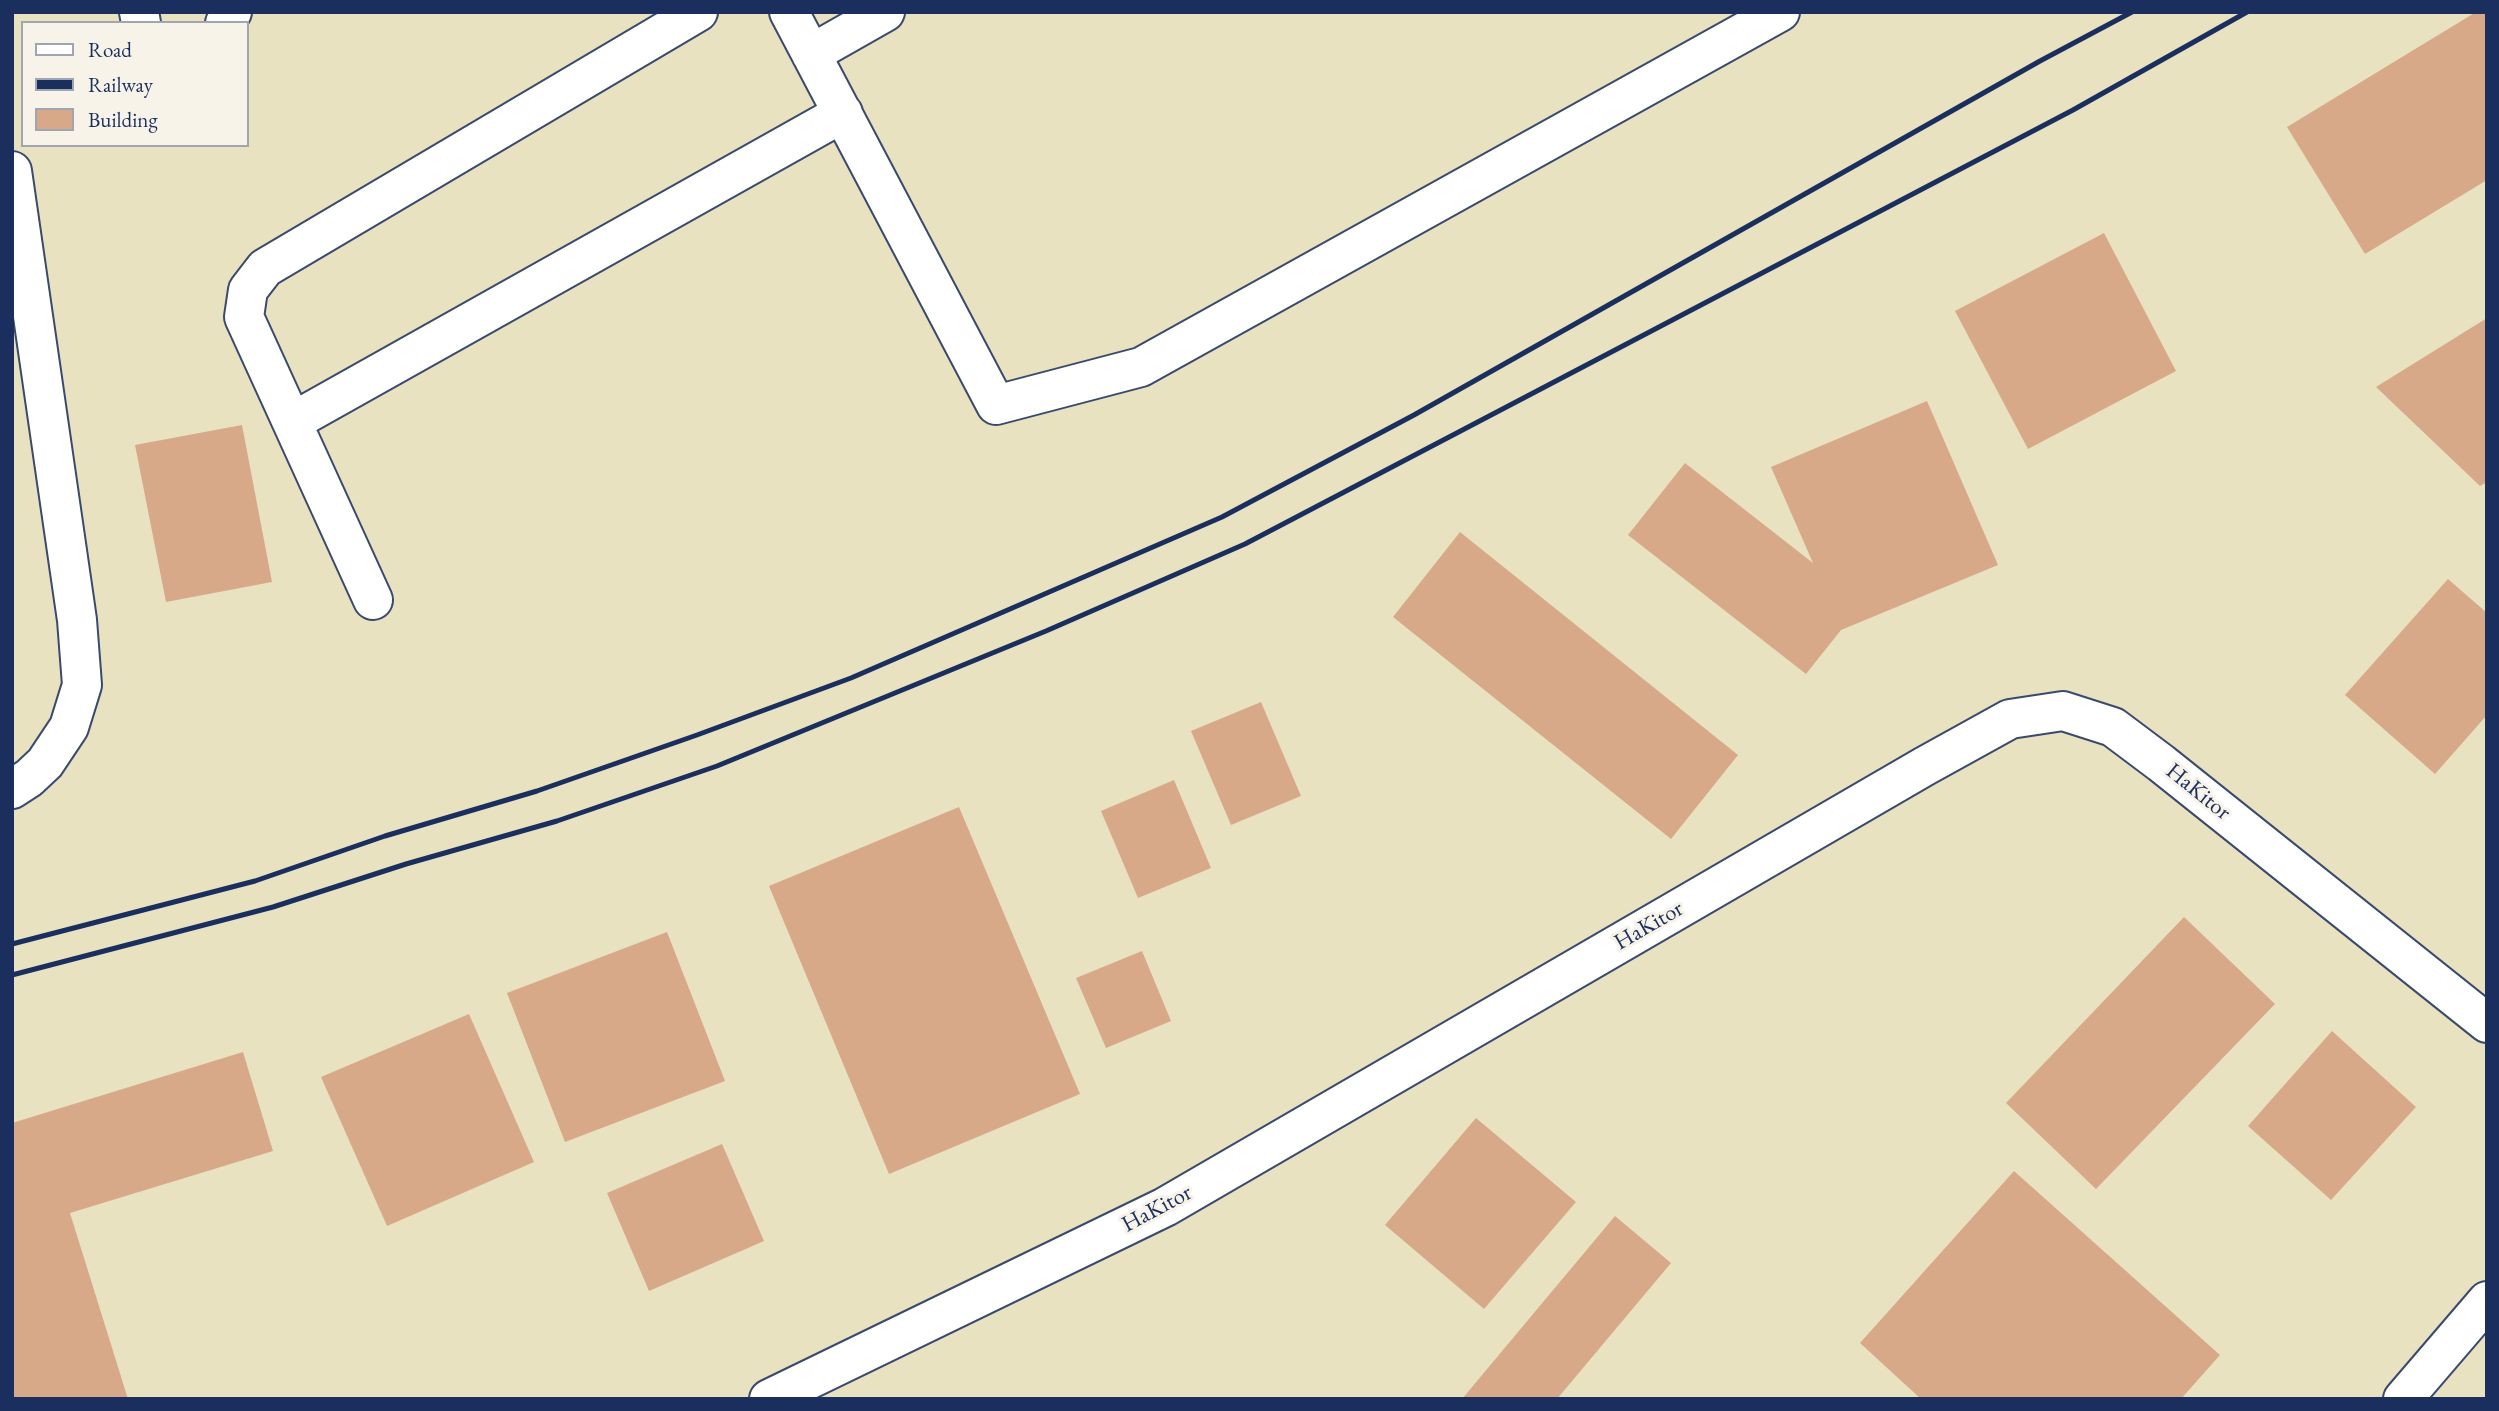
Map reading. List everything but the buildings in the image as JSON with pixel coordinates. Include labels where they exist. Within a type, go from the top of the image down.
[{"type":"street","points":[[373,600],[244,317],[248,290],[265,268],[698,12]]},
{"type":"street","points":[[789,12],[996,405],[1141,367],[1780,12]]},
{"type":"street","points":[[811,54],[885,12]]},
{"type":"street","points":[[292,422],[843,113]]},
{"type":"street","points":[[12,172],[77,620],[82,685],[69,727],[45,763],[12,789]]},
{"type":"street","name":"HaKitor","points":[[769,1399],[1165,1207],[2010,719],[2063,711],[2113,727],[2172,771],[2487,1023]]},
{"type":"street","points":[[2403,1399],[2487,1301]]},
{"type":"railway","points":[[12,944],[255,881],[385,836],[537,791],[697,735],[851,678],[1222,517],[1414,415],[2040,61],[2132,12]]},
{"type":"railway","points":[[12,975],[273,907],[406,864],[557,821],[717,766],[1046,631],[1245,544],[2073,110],[2247,12]]}]
